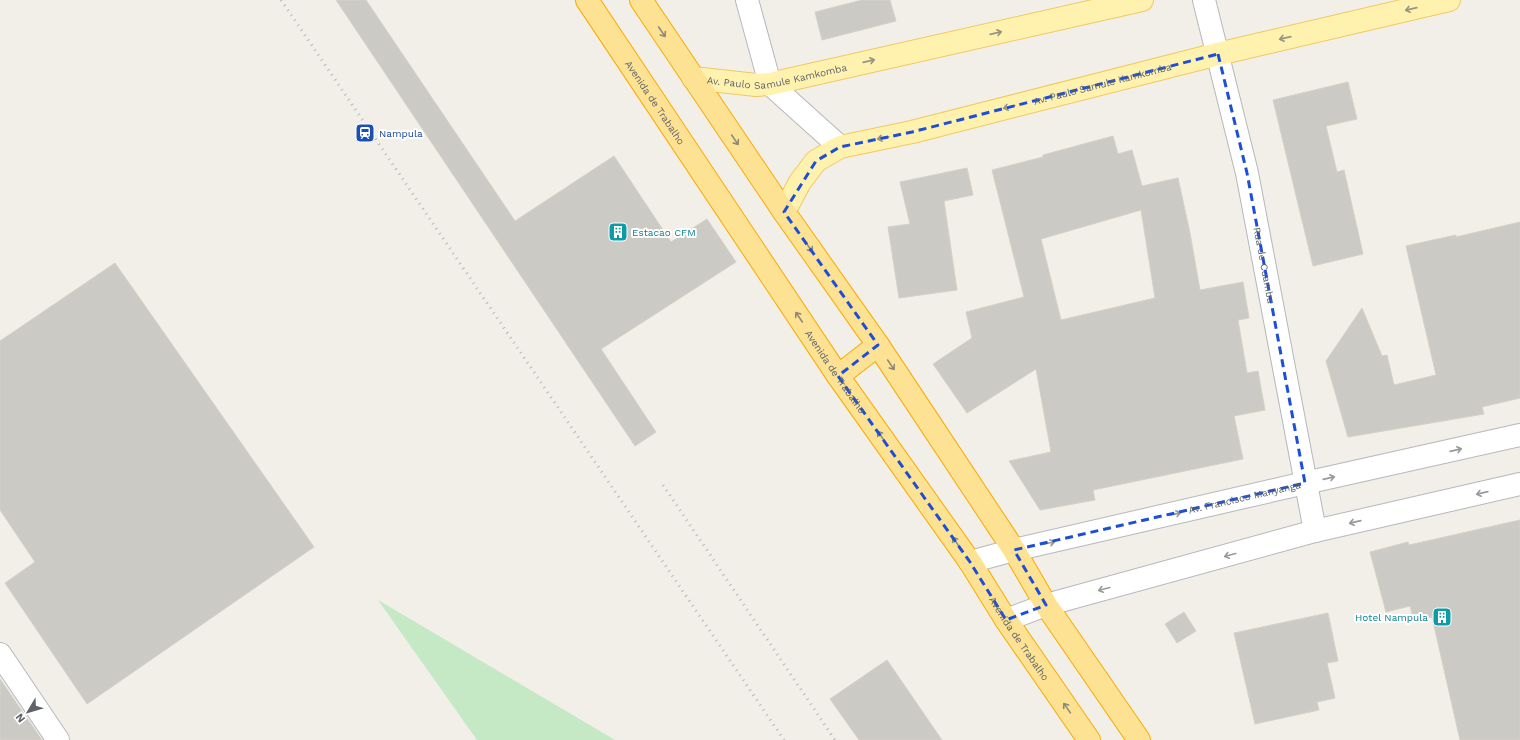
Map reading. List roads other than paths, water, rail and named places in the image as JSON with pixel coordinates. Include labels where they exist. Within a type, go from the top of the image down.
[{"type":"highway","name":"Avenida de Trabalho","points":[[587,0],[838,376],[970,562],[1006,620],[1089,740]]},
{"type":"highway","points":[[641,0],[784,212],[878,345],[1014,550],[1046,605],[1140,740]]},
{"type":"highway","points":[[838,376],[878,345]]},
{"type":"main road","name":"Av. Paulo Samule Kamkomba","points":[[693,78],[756,85],[770,84],[1142,0]]},
{"type":"main road","name":"Av. Paulo Samule Kamkomba","points":[[784,212],[800,182],[816,161],[840,147],[912,132],[1218,54],[1449,0]]},
{"type":"street","points":[[748,0],[770,84],[840,147]]},
{"type":"street","name":"Rua de Cuamba","points":[[1204,0],[1247,173],[1315,531]]},
{"type":"street","name":"Av. Francisco Manyanga","points":[[970,562],[1014,550],[1520,435]]},
{"type":"street","points":[[1006,620],[1046,605],[1315,531],[1520,484]]},
{"type":"street","points":[[0,654],[58,740]]},
{"type":"railway","points":[[281,0],[784,740]]},
{"type":"railway","points":[[663,485],[835,740]]},
{"type":"place","name":"Nampula","points":[[365,133]]},
{"type":"place","name":"Estacao CFM","points":[[618,232]]},
{"type":"place","name":"Hotel Nampula","points":[[1442,617]]}]
